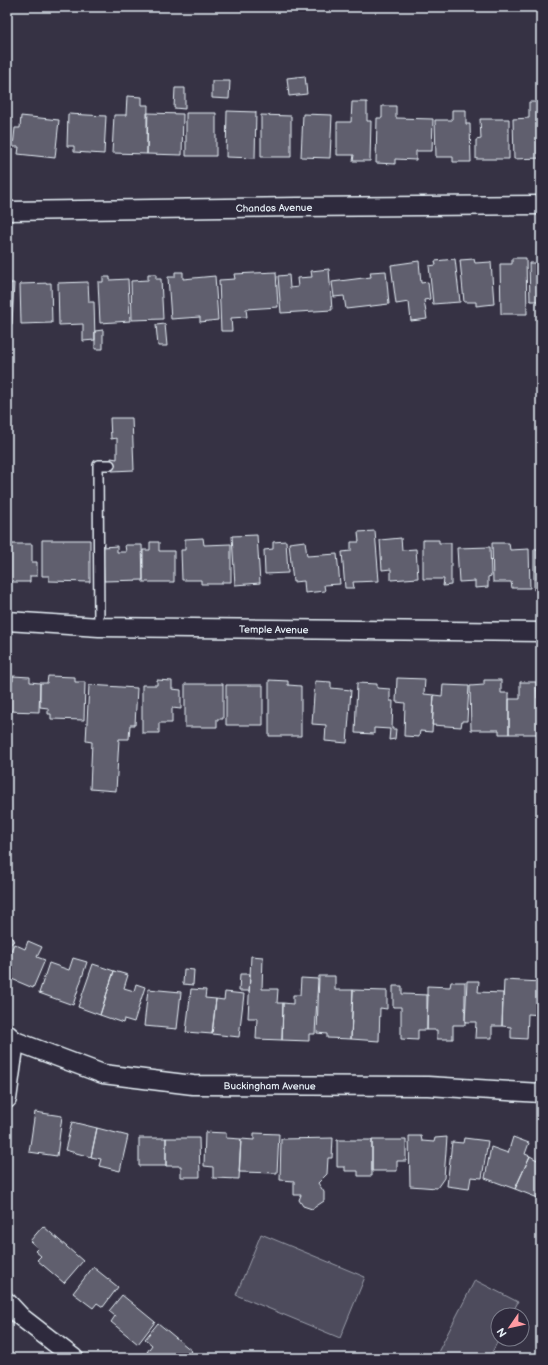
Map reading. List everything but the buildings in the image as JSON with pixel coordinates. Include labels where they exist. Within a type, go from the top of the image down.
[{"type":"street","name":"Chandos Avenue","points":[[7,211],[297,206],[541,205]]},
{"type":"street","name":"Temple Avenue","points":[[7,621],[99,627],[541,632]]},
{"type":"street","name":"Buckingham Avenue","points":[[11,1038],[103,1074],[193,1085],[428,1086],[541,1094]]},
{"type":"street","points":[[7,1100],[11,1038]]},
{"type":"street","points":[[7,1302],[21,1317],[74,1358]]},
{"type":"lane","points":[[99,627],[98,465],[110,465]]},
{"type":"shaded area","points":[[261,1234],[365,1277],[340,1338],[236,1295]]},
{"type":"shaded area","points":[[475,1280],[518,1302],[515,1307],[490,1307],[490,1347],[495,1347],[489,1358],[435,1358]]}]
